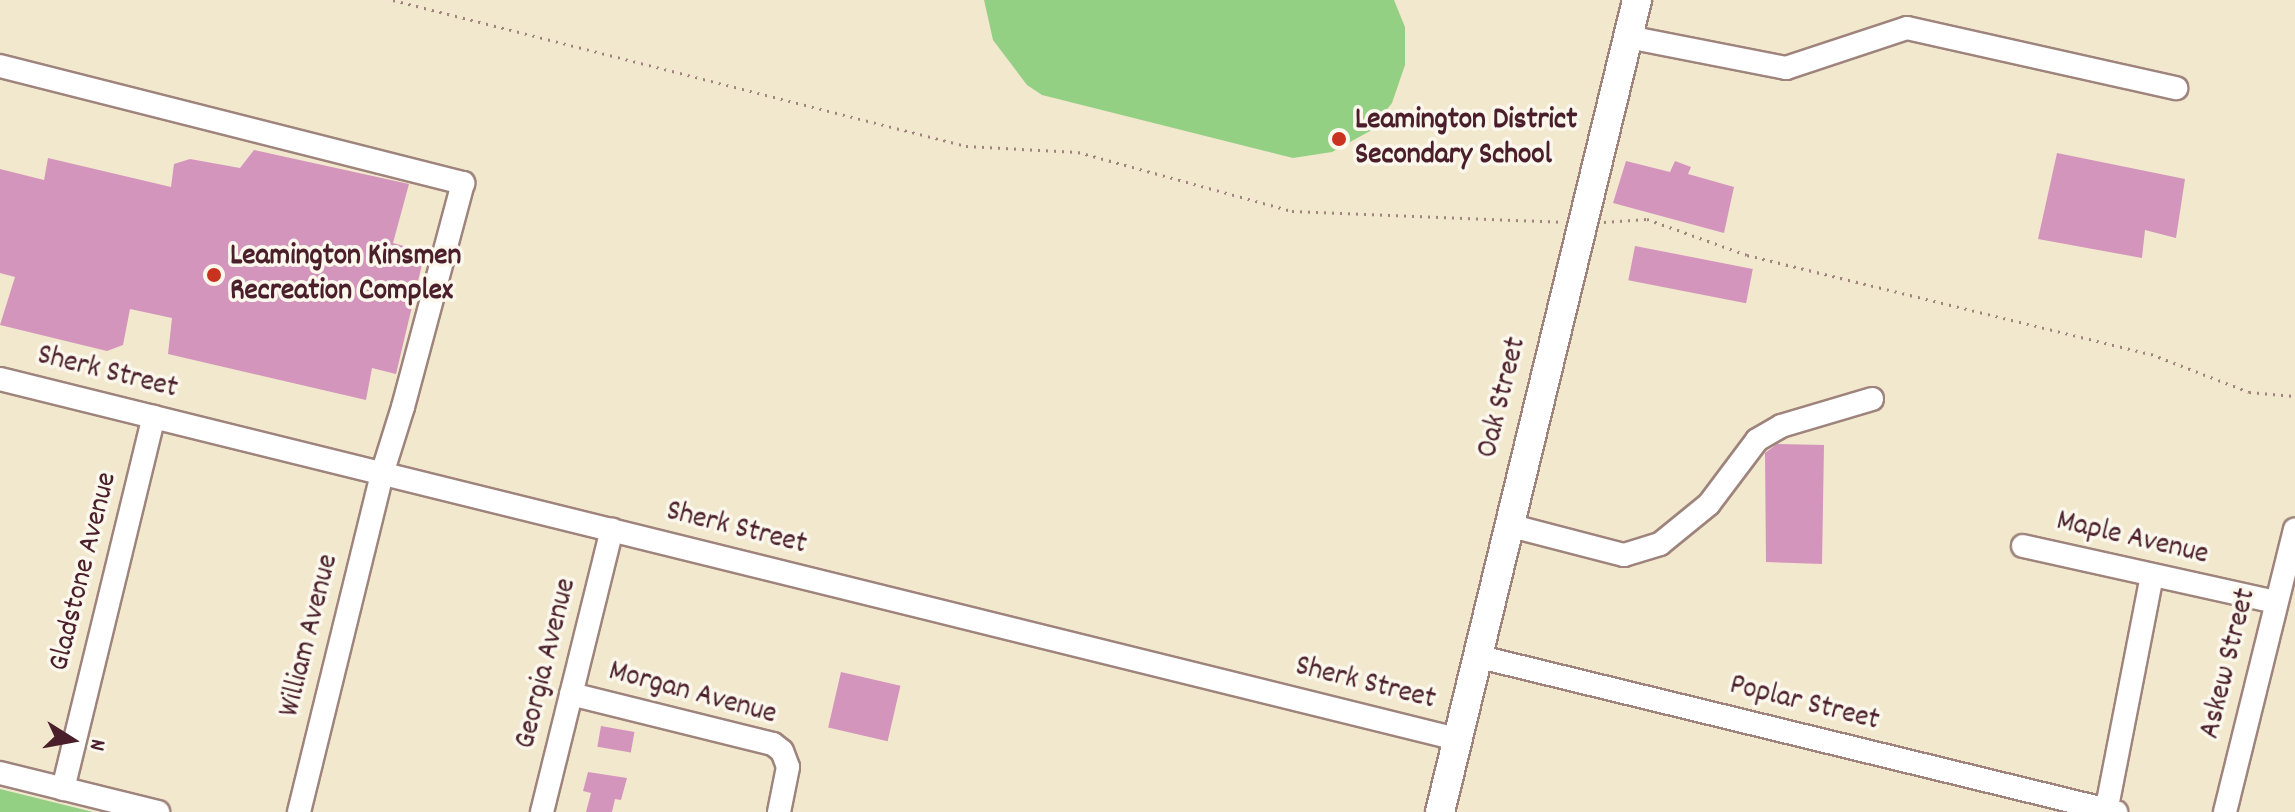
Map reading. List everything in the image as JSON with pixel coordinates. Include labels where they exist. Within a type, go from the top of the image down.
[{"type":"main road","name":"Oak Street","points":[[1440,812],[1637,0]]},
{"type":"street","points":[[1628,37],[1786,68],[1907,28],[2176,88]]},
{"type":"street","name":"William Avenue","points":[[0,66],[463,183],[382,474],[299,812]]},
{"type":"street","name":"Sherk Street","points":[[0,379],[1457,739]]},
{"type":"street","points":[[1508,525],[1624,555],[1660,544],[1709,504],[1757,440],[1805,418],[1872,399]]},
{"type":"street","name":"Gladstone Avenue","points":[[63,789],[154,417]]},
{"type":"street","name":"Georgia Avenue","points":[[542,812],[612,530]]},
{"type":"street","name":"Askew Street","points":[[2225,812],[2295,530]]},
{"type":"street","name":"Maple Avenue","points":[[2023,546],[2275,602]]},
{"type":"street","points":[[2109,811],[2152,575]]},
{"type":"street","name":"Poplar Street","points":[[1476,656],[2109,811]]},
{"type":"street","name":"Morgan Avenue","points":[[571,694],[773,744],[782,751],[788,767],[779,812]]},
{"type":"street","points":[[0,773],[158,812]]},
{"type":"path","points":[[393,0],[966,146],[1078,152],[1292,211],[1582,223],[1647,219],[1747,255],[2151,354],[2249,392],[2295,396]]},
{"type":"green space","points":[[984,0],[1394,0],[1405,27],[1405,65],[1392,103],[1370,131],[1332,152],[1293,158],[1042,95],[1027,85],[993,40]]},
{"type":"green space","points":[[0,789],[93,812],[0,812]]},
{"type":"building","name":"Leamington Kinsmen Recreation Complex","points":[[254,150],[409,184],[393,243],[425,252],[396,374],[372,368],[366,400],[168,354],[172,318],[130,309],[123,345],[107,351],[0,325],[15,277],[0,273],[0,169],[44,180],[48,158],[171,187],[174,164],[190,159],[240,168]]},
{"type":"building","points":[[2057,153],[2185,179],[2176,238],[2145,230],[2142,258],[2038,239]]},
{"type":"building","points":[[1626,161],[1670,172],[1675,161],[1691,167],[1688,174],[1734,187],[1724,233],[1613,203]]},
{"type":"building","points":[[1635,246],[1753,269],[1746,303],[1628,280]]},
{"type":"building","points":[[1777,444],[1824,445],[1822,564],[1766,562],[1765,453]]},
{"type":"building","points":[[841,672],[900,686],[888,741],[828,728]]},
{"type":"building","points":[[601,726],[634,732],[631,753],[597,747]]},
{"type":"building","points":[[588,772],[627,778],[621,800],[615,799],[612,812],[586,812],[591,793],[583,791]]},
{"type":"place","name":"Leamington District Secondary School","points":[[1339,139]]},
{"type":"place","name":"Leamington Kinsmen Recreation Complex","points":[[214,275]]}]
